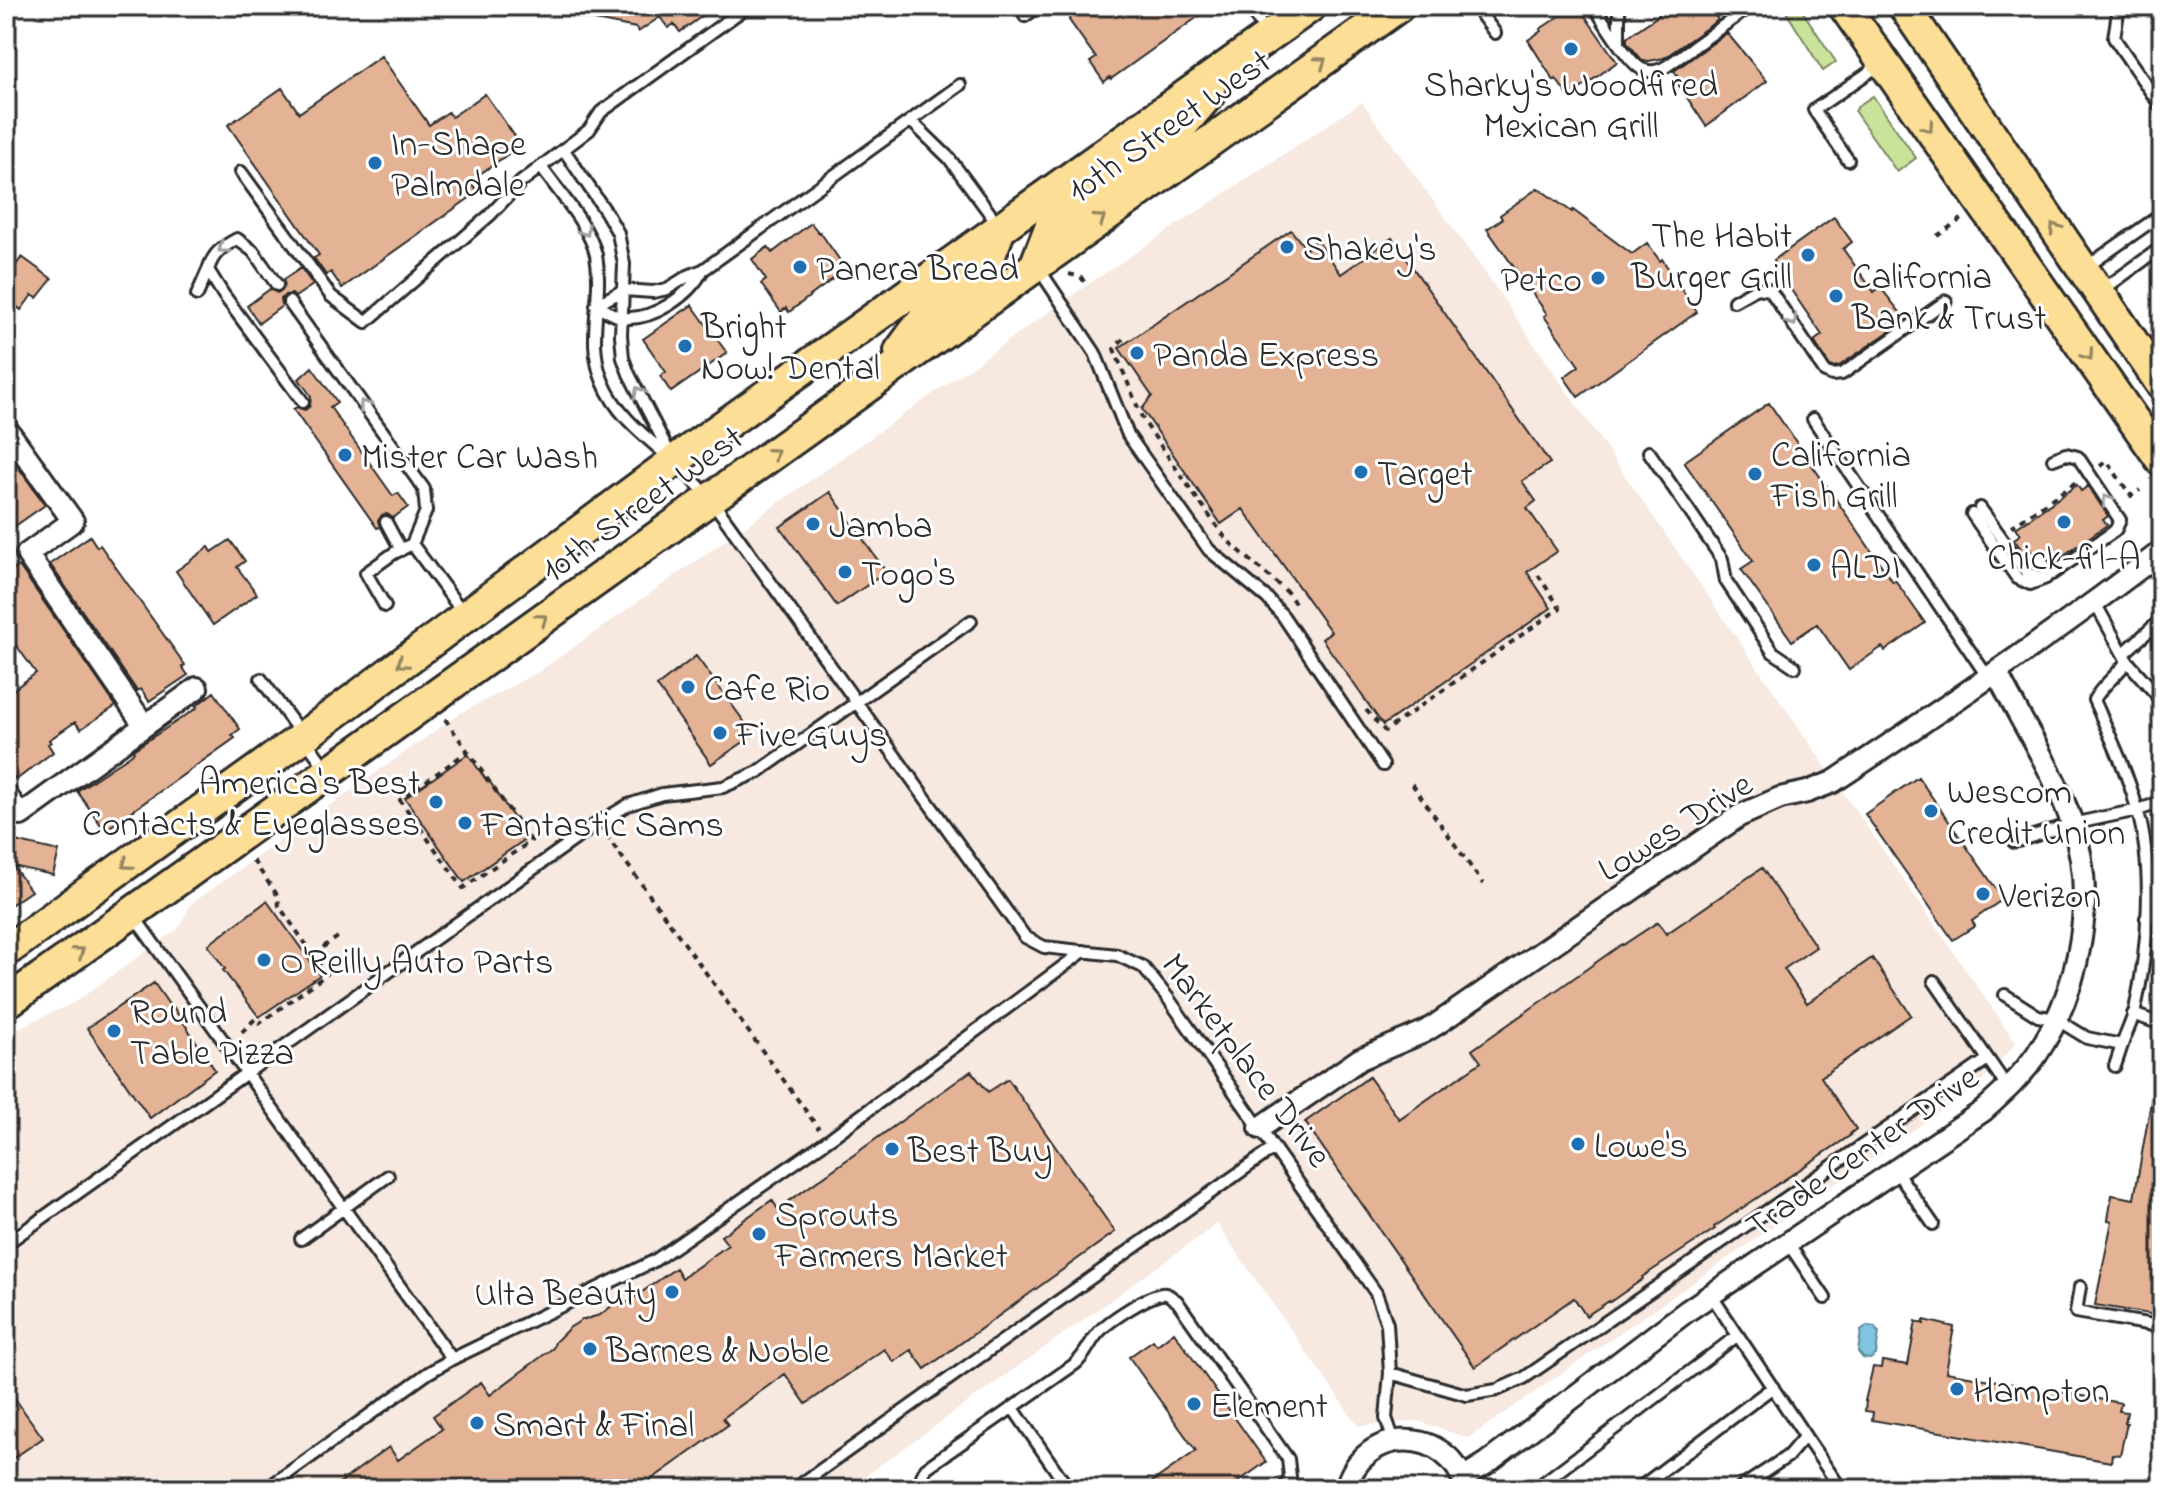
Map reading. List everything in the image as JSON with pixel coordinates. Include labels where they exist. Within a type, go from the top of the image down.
[{"type":"main road","name":"10th Street West","points":[[6,951],[303,737],[674,461],[1311,6]]},
{"type":"main road","name":"10th Street West","points":[[6,1003],[1399,6]]},
{"type":"main road","points":[[1844,6],[2162,461]]},
{"type":"main road","points":[[1904,6],[2162,385]]},
{"type":"main road","points":[[1036,264],[1053,220],[1179,129],[1240,57]]},
{"type":"main road","points":[[882,375],[928,313],[985,268],[1000,229]]},
{"type":"street","points":[[6,428],[73,521],[27,554],[144,725]]},
{"type":"street","name":"Lowes Drive","points":[[1260,1128],[1360,1059],[1437,1024],[1739,816],[1780,798],[1833,782],[1993,676],[2162,551]]},
{"type":"street","name":"Trade Center Drive","points":[[1464,1483],[1711,1295],[1983,1111],[2008,1088],[2036,1054],[2056,1019],[2075,967],[2083,921],[2082,871],[2072,824],[2051,772],[1993,676]]},
{"type":"street","points":[[6,795],[21,815],[197,688]]},
{"type":"street","points":[[1346,1489],[1349,1476],[1361,1459],[1379,1446],[1394,1441],[1416,1441],[1436,1448],[1453,1461],[1464,1483]]},
{"type":"lane","points":[[241,172],[331,296],[366,322],[490,215],[521,182],[594,125],[601,112],[748,6]]},
{"type":"lane","points":[[1025,16],[1039,6]]},
{"type":"lane","points":[[1248,6],[1270,36]]},
{"type":"lane","points":[[1475,6],[1495,33]]},
{"type":"lane","points":[[1595,6],[1600,18],[1639,69],[1650,71],[1659,71],[1744,11]]},
{"type":"lane","points":[[1616,6],[1619,12],[1619,44]]},
{"type":"lane","points":[[2119,6],[2114,38],[2162,108]]},
{"type":"lane","points":[[1848,160],[1814,110],[1883,63]]},
{"type":"lane","points":[[596,305],[624,290],[653,292],[667,289],[703,270],[960,85]]},
{"type":"lane","points":[[911,121],[949,158],[1000,229]]},
{"type":"lane","points":[[564,150],[615,226],[624,255],[621,346],[625,364],[674,461]]},
{"type":"lane","points":[[541,167],[592,242],[597,271],[594,351],[603,384],[632,427],[674,461]]},
{"type":"lane","points":[[2091,282],[2162,214]]},
{"type":"lane","points":[[197,295],[213,255],[237,239],[253,251],[277,285]]},
{"type":"lane","points":[[2091,282],[2162,247]]},
{"type":"lane","points":[[1036,264],[1095,353],[1128,435],[1209,550],[1267,598],[1283,616],[1383,765]]},
{"type":"lane","points":[[208,270],[303,402]]},
{"type":"lane","points":[[596,305],[622,318],[642,316],[666,307],[703,270]]},
{"type":"lane","points":[[1734,301],[1757,288],[1770,290],[1825,372],[1837,375],[1946,301]]},
{"type":"lane","points":[[289,302],[424,489],[426,511],[412,544],[366,573],[385,606]]},
{"type":"lane","points":[[1813,419],[1993,676]]},
{"type":"lane","points":[[1649,452],[1722,559],[1726,581],[1773,652],[1795,667]]},
{"type":"lane","points":[[1976,511],[2027,573],[2039,577],[2052,574],[2113,532],[2120,520],[2078,457],[2066,454],[2053,459]]},
{"type":"lane","name":"Marketplace Drive","points":[[674,461],[710,498],[1025,937],[1044,947],[1117,955],[1143,967],[1168,998],[1376,1293],[1387,1324],[1390,1373],[1386,1418],[1394,1441]]},
{"type":"lane","points":[[386,522],[401,550]]},
{"type":"lane","points":[[412,544],[465,616]]},
{"type":"lane","points":[[2095,603],[2126,657],[2156,694],[2162,708]]},
{"type":"lane","points":[[2115,1066],[2133,1014],[2148,900],[2145,850],[2138,810],[2115,746],[2094,700],[2103,685],[2118,674],[2126,657],[2162,619]]},
{"type":"lane","points":[[6,1244],[598,823],[628,805],[662,794],[723,787],[758,772],[971,621]]},
{"type":"lane","points":[[261,679],[329,773]]},
{"type":"lane","points":[[2014,842],[2162,802]]},
{"type":"lane","points":[[2148,900],[2162,896]]},
{"type":"lane","points":[[133,914],[452,1359]]},
{"type":"lane","points":[[2146,918],[2162,915]]},
{"type":"lane","points":[[266,1489],[428,1373],[654,1261],[827,1140],[1084,951]]},
{"type":"lane","points":[[1934,981],[2008,1088]]},
{"type":"lane","points":[[2005,995],[2038,1016],[2056,1019],[2087,1038],[2122,1045]]},
{"type":"lane","points":[[2133,1014],[2162,1022]]},
{"type":"lane","points":[[1390,1373],[1467,1395],[1482,1394],[1524,1378],[1988,1059]]},
{"type":"lane","points":[[794,1489],[1274,1148]]},
{"type":"lane","points":[[1896,1171],[1933,1224]]},
{"type":"lane","points":[[301,1239],[388,1176]]},
{"type":"lane","points":[[1788,1243],[1825,1298]]},
{"type":"lane","points":[[2080,1287],[2076,1312],[2159,1326]]},
{"type":"lane","points":[[927,1489],[922,1476],[926,1468],[1083,1357],[1100,1331],[1144,1301],[1161,1294],[1177,1301],[1288,1459],[1290,1477],[1284,1489]]},
{"type":"lane","points":[[1711,1295],[1837,1483],[1829,1489]]},
{"type":"lane","points":[[1535,1489],[1738,1335]]},
{"type":"lane","points":[[1638,1489],[1773,1387]]},
{"type":"lane","points":[[1013,1408],[1066,1489]]},
{"type":"lane","points":[[1739,1489],[1788,1456],[1805,1436]]},
{"type":"path","points":[[1782,9],[1788,6]]},
{"type":"path","points":[[1937,236],[1963,218]]},
{"type":"path","points":[[1069,274],[1081,277],[1087,286]]},
{"type":"path","points":[[1123,339],[1114,349],[1143,420],[1227,540],[1287,592],[1304,618]]},
{"type":"path","points":[[2095,469],[2107,461],[2131,496],[2140,490]]},
{"type":"path","points":[[2011,527],[2081,478]]},
{"type":"path","points":[[1360,700],[1385,731],[1560,608],[1538,575]]},
{"type":"path","points":[[444,717],[468,751],[531,841],[463,888],[400,800],[468,751]]},
{"type":"path","points":[[1412,784],[1483,884]]},
{"type":"path","points":[[598,823],[827,1140]]},
{"type":"path","points":[[242,1032],[255,1019],[259,1024],[327,974],[279,906],[278,896],[250,857]]},
{"type":"path","points":[[313,954],[341,935]]},
{"type":"shaded area","points":[[1362,102],[1493,284],[2016,1043],[1977,1086],[1468,1438],[1417,1421],[1358,1426],[1217,1224],[847,1489],[6,1489],[6,1037],[75,1002],[179,928],[191,904],[459,714],[540,671],[1090,283]]},
{"type":"green space","points":[[1799,6],[1836,62],[1823,71],[1785,10]]},
{"type":"green space","points":[[1873,96],[1916,158],[1897,172],[1855,112],[1858,106]]},
{"type":"water","points":[[1867,1326],[1875,1327],[1879,1332],[1876,1355],[1870,1359],[1863,1358],[1858,1352],[1861,1331]]},
{"type":"building","points":[[564,6],[716,6],[680,32],[674,24],[668,28],[660,17],[638,32],[636,28],[564,14]]},
{"type":"building","points":[[1061,6],[1213,6],[1104,82],[1090,62],[1096,58]]},
{"type":"building","name":"Sharky's Woodfired Mexican Grill","points":[[1575,6],[1617,62],[1569,97],[1556,79],[1554,81],[1528,40]]},
{"type":"building","points":[[1657,6],[1709,6],[1718,20],[1664,58],[1642,60],[1627,42],[1627,37],[1659,15]]},
{"type":"building","points":[[1727,33],[1767,81],[1706,126],[1676,81],[1679,79],[1674,71]]},
{"type":"building","name":"In-Shape Palmdale","points":[[381,56],[429,125],[448,112],[452,117],[485,94],[521,145],[470,181],[478,192],[342,288],[331,272],[326,275],[314,258],[319,255],[228,125],[282,88],[299,113]]},
{"type":"building","name":"Petco","points":[[1538,188],[1632,254],[1647,243],[1660,261],[1662,259],[1697,312],[1578,397],[1564,377],[1579,366],[1544,316],[1547,314],[1487,229],[1502,219],[1500,215]]},
{"type":"building","points":[[1834,217],[1852,242],[1843,249],[1874,292],[1880,287],[1906,320],[1839,366],[1833,367],[1814,341],[1822,335],[1776,268],[1774,260]]},
{"type":"building","name":"Panera Bread","points":[[811,223],[846,269],[789,312],[786,308],[781,312],[761,284],[766,280],[752,259],[768,247],[772,253]]},
{"type":"building","name":"Target","points":[[1291,230],[1306,249],[1317,240],[1341,274],[1392,238],[1550,463],[1522,481],[1536,501],[1527,508],[1557,551],[1527,572],[1551,608],[1383,725],[1322,639],[1331,632],[1243,509],[1221,524],[1142,409],[1152,396],[1119,348]]},
{"type":"building","points":[[22,257],[52,279],[37,298],[32,295],[21,310],[6,298],[6,278]]},
{"type":"building","points":[[301,268],[313,285],[295,297],[285,295],[281,299],[282,306],[259,323],[247,306],[270,289],[277,293],[282,291],[285,285],[283,280]]},
{"type":"building","name":"Bright Now! Dental","points":[[692,305],[727,353],[671,392],[660,376],[666,372],[643,339]]},
{"type":"building","name":"Mister Car Wash","points":[[312,367],[337,402],[330,407],[393,496],[398,493],[408,507],[393,518],[382,515],[378,521],[380,527],[377,528],[293,409],[305,410],[310,406],[311,396],[299,379]]},
{"type":"building","name":"ALDI","points":[[1769,403],[1925,623],[1885,651],[1882,647],[1849,670],[1817,624],[1792,641],[1741,569],[1753,561],[1684,462]]},
{"type":"building","points":[[6,450],[45,505],[15,526],[6,513]]},
{"type":"building","name":"Chick-fil-A","points":[[2077,485],[2081,491],[2088,486],[2108,516],[2103,520],[2107,525],[2051,564],[2041,551],[2034,555],[2029,548],[2023,552],[2014,539],[2021,534],[2016,528]]},
{"type":"building","points":[[830,492],[886,572],[837,606],[780,527]]},
{"type":"building","points":[[90,536],[97,547],[100,545],[185,665],[182,667],[188,675],[149,701],[141,689],[137,691],[50,564]]},
{"type":"building","points":[[230,540],[245,561],[237,567],[257,594],[213,625],[176,571],[209,547],[212,552]]},
{"type":"building","points":[[19,566],[116,706],[81,729],[75,722],[49,740],[53,752],[16,780],[6,766],[6,695],[36,673],[9,635],[12,633],[6,624],[6,575]]},
{"type":"building","points":[[696,656],[754,735],[711,764],[657,686]]},
{"type":"building","points":[[214,692],[240,729],[232,735],[235,738],[107,829],[105,826],[103,828],[77,791],[197,708]]},
{"type":"building","points":[[468,754],[527,838],[464,882],[405,798]]},
{"type":"building","points":[[1918,777],[2003,899],[1972,921],[1975,926],[1953,940],[1865,814]]},
{"type":"building","points":[[6,839],[59,851],[53,875],[13,866],[31,891],[6,908]]},
{"type":"building","name":"Lowe's","points":[[1762,868],[1816,947],[1784,969],[1807,1003],[1872,958],[1911,1015],[1821,1077],[1856,1129],[1610,1302],[1586,1316],[1574,1298],[1475,1367],[1305,1122],[1369,1077],[1399,1119],[1481,1062],[1472,1050],[1622,944],[1658,922],[1666,934]]},
{"type":"building","name":"O'Reilly Auto Parts","points":[[267,901],[320,975],[259,1017],[208,945]]},
{"type":"building","points":[[154,983],[215,1070],[150,1118],[87,1028]]},
{"type":"building","points":[[971,1071],[988,1092],[1008,1079],[1115,1232],[925,1369],[911,1350],[894,1362],[884,1349],[806,1404],[785,1374],[723,1418],[728,1425],[638,1489],[331,1489],[389,1447],[398,1460],[442,1429],[433,1416],[481,1382],[490,1395],[553,1348],[569,1328],[582,1320],[600,1315],[617,1302],[621,1307],[676,1268],[682,1278],[728,1245],[721,1236],[772,1200],[778,1209]]},
{"type":"building","points":[[2153,1090],[2162,1091],[2162,1316],[2095,1305],[2112,1221],[2108,1220],[2112,1195],[2134,1199]]},
{"type":"building","name":"Hampton","points":[[1924,1320],[1954,1327],[1946,1372],[2121,1403],[2119,1411],[2127,1412],[2127,1423],[2120,1455],[2112,1454],[2111,1462],[1872,1420],[1873,1412],[1865,1411],[1865,1401],[1873,1367],[1881,1368],[1882,1361],[1908,1365],[1916,1321],[1924,1324]]},
{"type":"building","name":"Element","points":[[1174,1332],[1266,1462],[1228,1489],[1142,1489],[1196,1451],[1129,1357],[1153,1340],[1157,1345]]},
{"type":"building","points":[[6,1386],[43,1438],[6,1463]]},
{"type":"place","name":"Sharky's Woodfired Mexican Grill","points":[[1571,49]]},
{"type":"place","name":"In-Shape Palmdale","points":[[375,163]]},
{"type":"place","name":"Shakey's","points":[[1287,247]]},
{"type":"place","name":"The Habit Burger Grill","points":[[1808,255]]},
{"type":"place","name":"Panera Bread","points":[[800,267]]},
{"type":"place","name":"Petco","points":[[1598,278]]},
{"type":"place","name":"California Bank & Trust","points":[[1836,296]]},
{"type":"place","name":"Bright Now! Dental","points":[[685,346]]},
{"type":"place","name":"Panda Express","points":[[1137,353]]},
{"type":"place","name":"Mister Car Wash","points":[[345,455]]},
{"type":"place","name":"Target","points":[[1361,472]]},
{"type":"place","name":"California Fish Grill","points":[[1755,474]]},
{"type":"place","name":"Chick-fil-A","points":[[2064,522]]},
{"type":"place","name":"Jamba","points":[[813,524]]},
{"type":"place","name":"ALDI","points":[[1814,565]]},
{"type":"place","name":"Togo's","points":[[845,572]]},
{"type":"place","name":"Cafe Rio","points":[[688,687]]},
{"type":"place","name":"Five Guys","points":[[720,733]]},
{"type":"place","name":"America's Best Contacts & Eyeglasses","points":[[436,802]]},
{"type":"place","name":"Wescom Credit Union","points":[[1931,811]]},
{"type":"place","name":"Fantastic Sams","points":[[465,823]]},
{"type":"place","name":"Verizon","points":[[1983,894]]},
{"type":"place","name":"O'Reilly Auto Parts","points":[[264,960]]},
{"type":"place","name":"Round Table Pizza","points":[[114,1031]]},
{"type":"place","name":"Lowe's","points":[[1578,1144]]},
{"type":"place","name":"Best Buy","points":[[892,1149]]},
{"type":"place","name":"Sprouts Farmers Market","points":[[759,1234]]},
{"type":"place","name":"Ulta Beauty","points":[[672,1292]]},
{"type":"place","name":"Barnes & Noble","points":[[590,1349]]},
{"type":"place","name":"Hampton","points":[[1957,1389]]},
{"type":"place","name":"Element","points":[[1194,1404]]},
{"type":"place","name":"Smart & Final","points":[[477,1423]]}]
